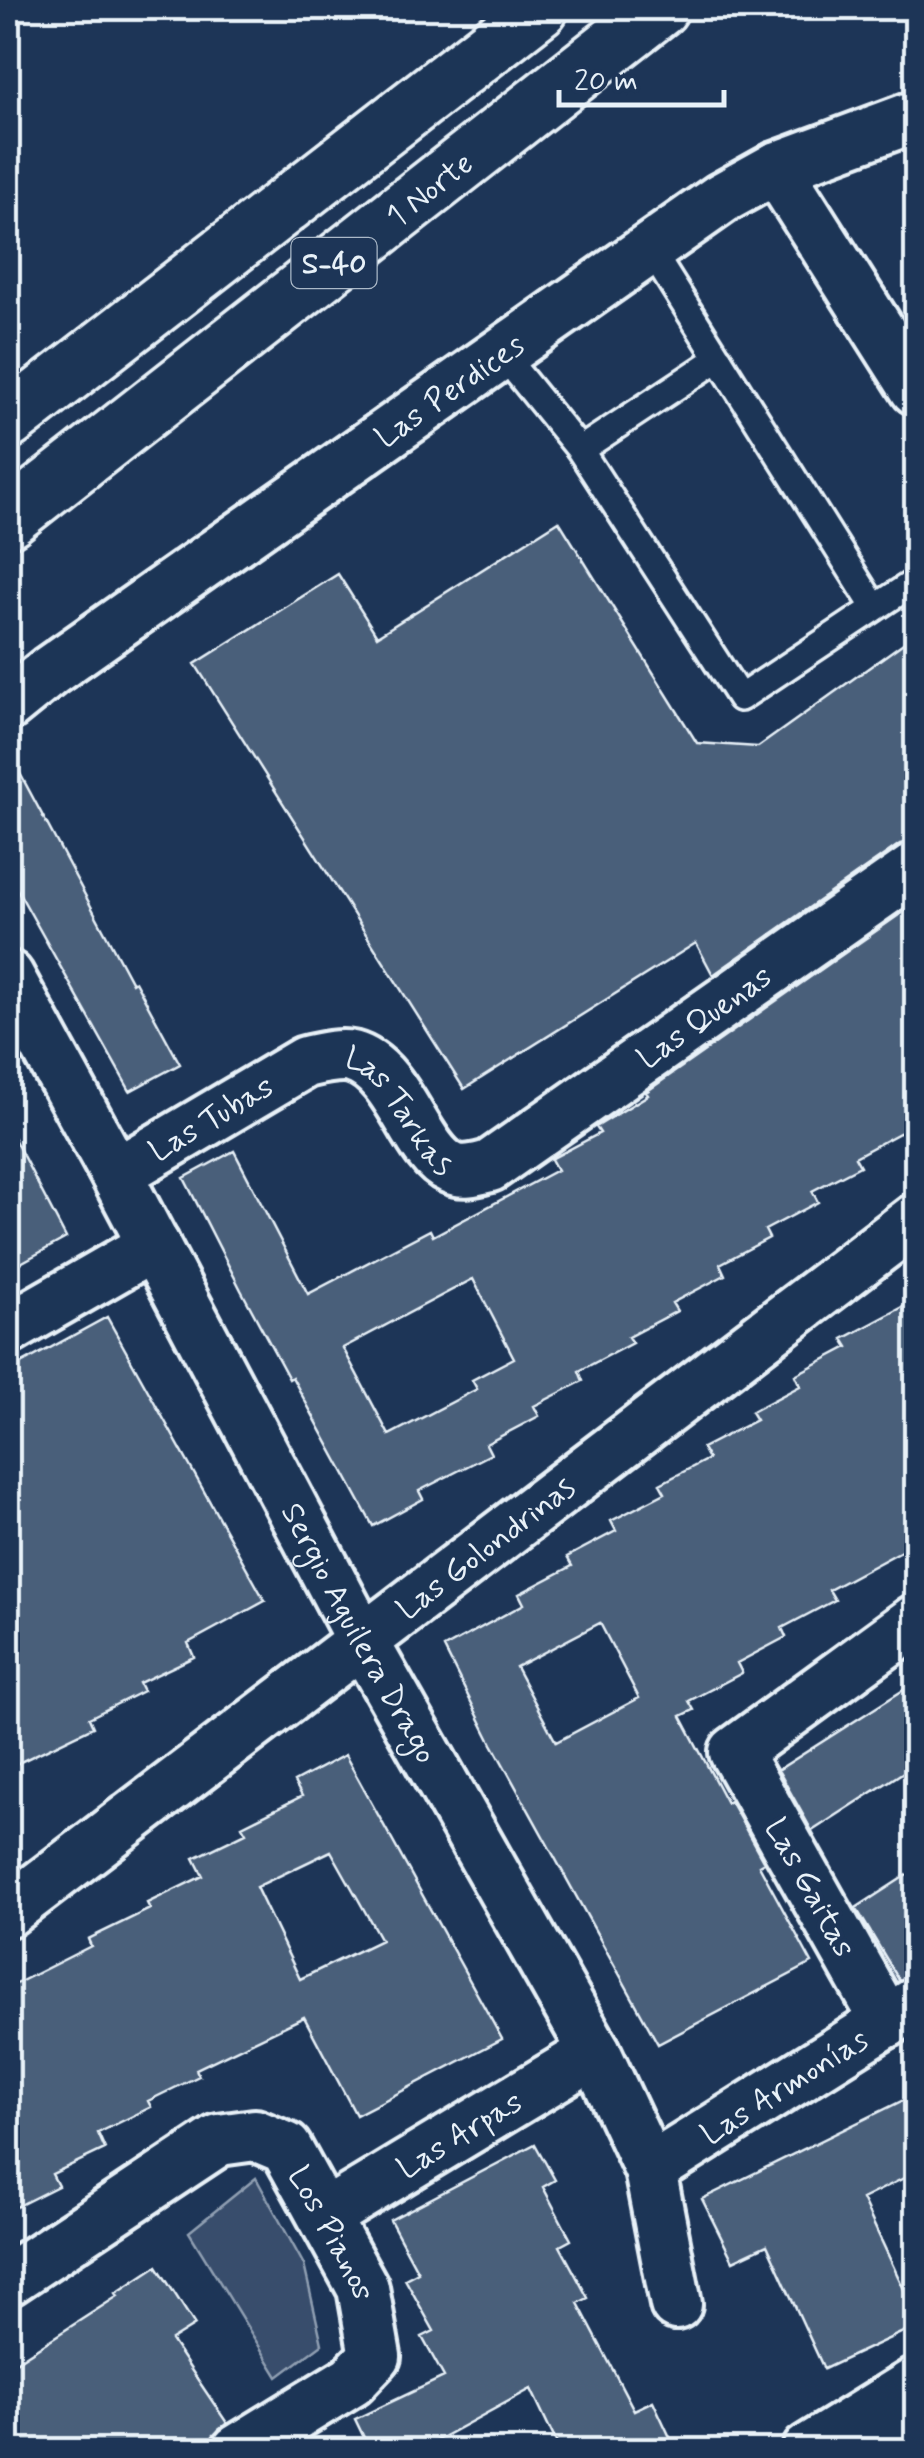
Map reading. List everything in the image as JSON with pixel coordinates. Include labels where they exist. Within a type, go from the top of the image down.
[{"type":"main road","name":"S-40","points":[[8,420],[540,8]]},
{"type":"main road","name":"1 Norte","points":[[8,519],[660,8]]},
{"type":"street","name":"Las Perdices","points":[[8,704],[722,198],[776,168],[916,116]]},
{"type":"street","points":[[776,168],[916,389]]},
{"type":"street","name":"Las Quenas","points":[[490,1166],[916,868]]},
{"type":"street","name":"Sergio Aguilera Drago","points":[[8,976],[363,1642],[595,2052],[650,2170],[676,2304]]},
{"type":"street","name":"Las Tarkas","points":[[306,1062],[352,1057],[361,1062],[390,1085],[428,1145],[450,1168],[469,1172],[490,1166]]},
{"type":"street","name":"Las Tubas","points":[[116,1174],[306,1062]]},
{"type":"street","name":"Las Golondrinas","points":[[8,1912],[916,1218]]},
{"type":"street","points":[[8,1329],[154,1246]]},
{"type":"street","name":"Las Gaitas","points":[[902,2013],[735,1752],[916,1620]]},
{"type":"street","name":"Las Armonías","points":[[650,2170],[902,2013]]},
{"type":"street","name":"Las Arpas","points":[[324,2216],[595,2052]]},
{"type":"street","name":"Los Pianos","points":[[8,2280],[220,2140],[255,2134],[286,2148],[363,2288],[375,2356],[352,2380],[238,2450]]},
{"type":"street","points":[[808,2450],[900,2393],[909,2450]]},
{"type":"lane","points":[[650,249],[875,608]]},
{"type":"lane","points":[[503,355],[580,450],[740,698],[916,581]]},
{"type":"lane","points":[[580,450],[718,358]]},
{"type":"shaded area","points":[[256,2178],[304,2265],[322,2344],[278,2377],[189,2232]]},
{"type":"building","points":[[559,521],[697,743],[758,747],[916,634],[916,840],[900,844],[713,975],[696,943],[464,1089],[195,664],[338,574],[377,636]]},
{"type":"building","points":[[8,751],[132,983],[135,981],[180,1064],[130,1091],[8,873]]},
{"type":"building","points":[[916,903],[916,1124],[855,1157],[860,1166],[812,1191],[818,1202],[765,1230],[769,1238],[720,1264],[725,1275],[672,1303],[677,1311],[628,1337],[632,1343],[579,1371],[583,1381],[534,1406],[539,1416],[486,1444],[491,1454],[419,1491],[423,1499],[373,1526],[292,1377],[289,1379],[184,1178],[234,1151],[308,1294],[430,1230],[433,1236],[557,1170],[551,1159],[600,1133],[596,1127],[648,1095],[646,1092]],"holes":[[[473,1279],[514,1358],[472,1380],[477,1389],[389,1435],[343,1348]]]},
{"type":"building","points":[[8,1127],[66,1238],[8,1270]]},
{"type":"building","points":[[916,1300],[916,1543],[829,1590],[835,1600],[782,1628],[786,1637],[737,1663],[742,1673],[689,1701],[694,1710],[681,1716],[727,1803],[730,1801],[764,1862],[759,1865],[812,1963],[658,2044],[492,1744],[444,1648],[524,1604],[519,1594],[572,1566],[567,1557],[616,1531],[611,1521],[665,1493],[660,1484],[708,1459],[702,1448],[756,1420],[751,1412],[800,1386],[795,1375],[848,1347],[843,1339]],"holes":[[[600,1623],[639,1698],[556,1742],[516,1667]]]},
{"type":"building","points":[[107,1317],[265,1601],[188,1643],[194,1657],[139,1683],[143,1691],[89,1718],[93,1727],[8,1768],[8,1371]]},
{"type":"building","points":[[916,1682],[916,1764],[812,1831],[778,1770]]},
{"type":"building","points":[[345,1755],[502,2039],[356,2115],[304,2017],[196,2069],[199,2076],[148,2101],[151,2107],[98,2133],[105,2149],[52,2174],[58,2186],[8,2211],[8,1988],[91,1946],[88,1939],[150,1909],[147,1903],[203,1876],[194,1858],[246,1833],[242,1826],[302,1796],[294,1782]],"holes":[[[331,1851],[381,1940],[300,1979],[256,1887]]]},
{"type":"building","points":[[916,1869],[916,1974],[899,1980],[856,1908]]},
{"type":"building","points":[[916,2094],[916,2172],[862,2199],[916,2315],[916,2326],[824,2369],[767,2245],[733,2261],[702,2199]]},
{"type":"building","points":[[535,2144],[555,2180],[543,2187],[571,2240],[560,2246],[588,2298],[578,2303],[634,2410],[653,2401],[676,2450],[549,2450],[558,2446],[531,2389],[419,2450],[370,2450],[355,2419],[444,2377],[422,2337],[434,2331],[405,2279],[418,2272],[390,2220]]},
{"type":"building","points":[[157,2266],[195,2325],[171,2340],[227,2423],[213,2436],[209,2450],[8,2450],[8,2367]]}]
